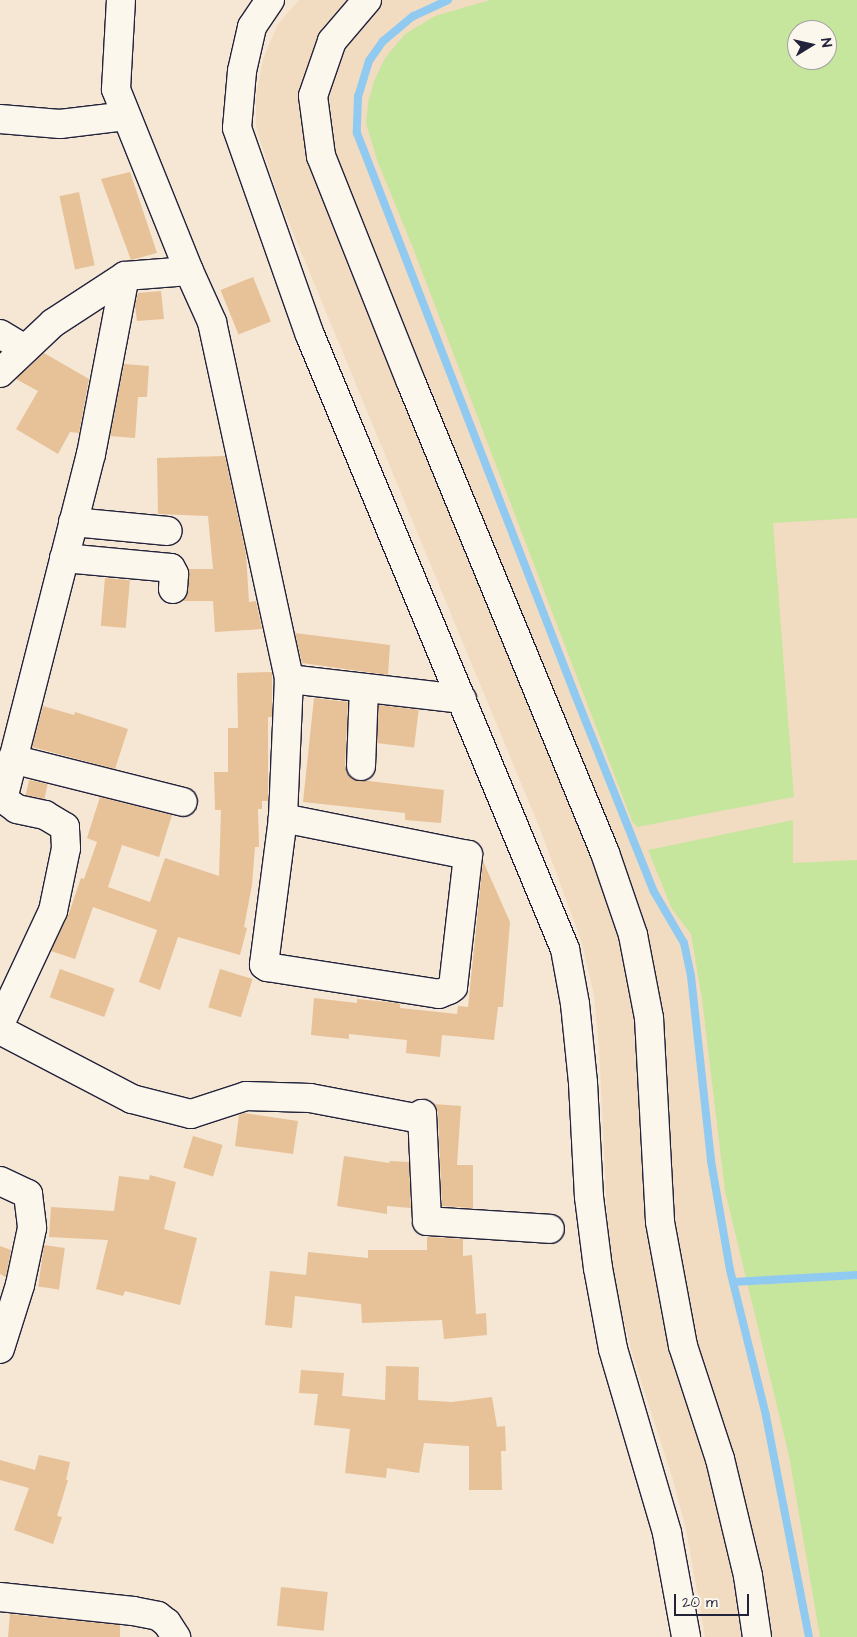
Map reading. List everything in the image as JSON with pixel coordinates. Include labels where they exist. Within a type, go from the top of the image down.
[{"type":"street","points":[[121,0],[116,89],[189,271],[212,322],[289,679],[283,818],[264,965],[439,994],[453,987],[468,855],[283,818]]},
{"type":"street","points":[[270,0],[252,27],[242,72],[237,128],[310,335],[565,949],[576,1004],[583,1083],[589,1197],[598,1268],[613,1349],[667,1533],[686,1637]]},
{"type":"street","points":[[367,0],[332,41],[313,96],[321,156],[415,391],[605,853],[634,935],[649,1018],[660,1222],[683,1346],[720,1459],[748,1576],[757,1637]]},
{"type":"street","points":[[0,119],[60,124],[126,116]]},
{"type":"street","points":[[0,373],[53,323],[125,276],[189,271]]},
{"type":"street","points":[[0,1024],[53,911],[66,848],[65,827],[45,815],[16,809],[1,799],[91,454],[125,276]]},
{"type":"street","points":[[0,334],[25,349]]},
{"type":"street","points":[[73,522],[168,531]]},
{"type":"street","points":[[64,558],[171,568],[174,574],[173,589]]},
{"type":"street","points":[[289,679],[462,699]]},
{"type":"street","points":[[361,766],[364,688]]},
{"type":"street","points":[[12,759],[183,802]]},
{"type":"street","points":[[0,1030],[132,1099],[191,1114],[246,1096],[310,1098],[415,1118],[422,1114],[427,1221],[550,1229]]},
{"type":"street","points":[[0,1181],[28,1194],[32,1228],[20,1285],[0,1349]]},
{"type":"street","points":[[0,1597],[134,1611],[158,1616],[167,1622],[176,1637]]},
{"type":"shaded area","points":[[299,0],[857,0],[857,1637],[705,1637],[686,1529],[673,1480],[633,1356],[613,1280],[607,1213],[599,1048],[594,995],[581,940],[540,829],[278,196],[256,127],[256,96],[263,59],[278,24]]},
{"type":"green space","points":[[490,0],[857,0],[857,518],[773,523],[794,797],[637,827],[632,821],[413,248],[377,160],[366,123],[368,103],[374,81],[385,58],[405,34],[435,16]]},
{"type":"green space","points":[[793,820],[793,863],[857,860],[857,1637],[820,1637],[789,1456],[725,1191],[702,999],[691,934],[672,909],[648,850]]},
{"type":"building","points":[[130,172],[157,253],[131,260],[101,179]]},
{"type":"building","points":[[79,192],[95,265],[75,270],[59,196]]},
{"type":"building","points":[[253,277],[271,322],[239,335],[221,290]]},
{"type":"building","points":[[161,291],[164,319],[137,321],[135,305],[138,293]]},
{"type":"building","points":[[44,353],[89,379],[79,433],[70,432],[58,454],[16,429],[38,391],[16,379]]},
{"type":"building","points":[[124,364],[149,366],[147,397],[138,397],[135,438],[110,436]]},
{"type":"building","points":[[225,456],[246,554],[249,602],[256,601],[262,629],[215,632],[213,601],[183,601],[188,591],[188,569],[213,569],[208,516],[158,514],[157,458]]},
{"type":"building","points":[[105,578],[130,580],[126,628],[101,626]]},
{"type":"building","points":[[295,633],[390,645],[388,675],[302,663]]},
{"type":"building","points":[[272,672],[272,717],[268,717],[268,801],[262,801],[262,809],[258,809],[259,847],[255,847],[252,885],[244,927],[247,928],[240,955],[178,937],[160,990],[139,982],[157,930],[93,907],[75,959],[51,951],[69,913],[81,878],[84,879],[97,842],[87,838],[100,797],[172,815],[159,857],[122,845],[108,887],[150,902],[165,858],[219,876],[221,810],[215,810],[214,772],[228,772],[228,728],[238,728],[237,673]]},
{"type":"building","points":[[314,698],[348,702],[345,765],[347,773],[352,779],[444,790],[441,823],[405,820],[405,813],[303,802]]},
{"type":"building","points":[[379,705],[419,710],[414,748],[374,743]]},
{"type":"building","points":[[43,706],[74,715],[75,712],[128,729],[115,769],[32,747]]},
{"type":"building","points":[[29,780],[48,784],[44,800],[26,796]]},
{"type":"building","points":[[483,861],[510,922],[503,1007],[498,1007],[494,1040],[442,1035],[440,1057],[406,1053],[407,1040],[349,1034],[349,1039],[311,1035],[314,998],[357,1003],[357,999],[397,1003],[400,1004],[400,1008],[457,1014],[458,1006],[468,1007]]},
{"type":"building","points":[[60,969],[115,989],[104,1017],[50,997]]},
{"type":"building","points":[[220,969],[253,979],[241,1017],[208,1007]]},
{"type":"building","points":[[434,1104],[461,1106],[457,1165],[473,1165],[473,1208],[442,1206],[438,1113]]},
{"type":"building","points":[[244,1113],[298,1121],[293,1154],[235,1146],[239,1115]]},
{"type":"building","points":[[193,1136],[223,1145],[213,1177],[183,1168]]},
{"type":"building","points":[[344,1156],[389,1163],[390,1161],[409,1162],[411,1208],[387,1206],[387,1214],[337,1206]]},
{"type":"building","points":[[150,1175],[176,1182],[164,1229],[197,1238],[180,1305],[125,1291],[123,1296],[96,1289],[108,1240],[49,1237],[51,1207],[114,1211],[119,1176],[149,1180]]},
{"type":"building","points":[[427,1237],[463,1239],[463,1256],[472,1255],[476,1314],[486,1313],[487,1335],[444,1339],[442,1320],[362,1323],[361,1304],[295,1296],[292,1328],[265,1325],[270,1271],[306,1275],[308,1252],[368,1258],[368,1250],[427,1250]]},
{"type":"building","points":[[44,1245],[65,1248],[59,1290],[38,1287]]},
{"type":"building","points":[[0,1246],[11,1250],[6,1277],[0,1274]]},
{"type":"building","points":[[386,1366],[419,1367],[418,1400],[452,1402],[492,1397],[497,1427],[505,1426],[506,1451],[501,1451],[502,1490],[469,1490],[469,1446],[424,1443],[419,1473],[387,1468],[386,1478],[345,1473],[350,1429],[314,1425],[318,1394],[299,1393],[301,1370],[344,1373],[342,1396],[385,1400]]},
{"type":"building","points":[[39,1455],[70,1462],[66,1480],[68,1480],[57,1516],[62,1517],[53,1544],[14,1530],[29,1488],[0,1480],[0,1460],[35,1470]]},
{"type":"building","points":[[281,1587],[328,1592],[324,1631],[277,1626]]},
{"type":"building","points":[[10,1614],[120,1625],[120,1637],[8,1637]]},
{"type":"waterway","points":[[448,0],[413,16],[383,41],[369,61],[358,96],[357,133],[653,890],[684,943],[691,976],[711,1161],[730,1270],[766,1416],[809,1637]]},
{"type":"waterway","points":[[733,1282],[857,1275]]}]
